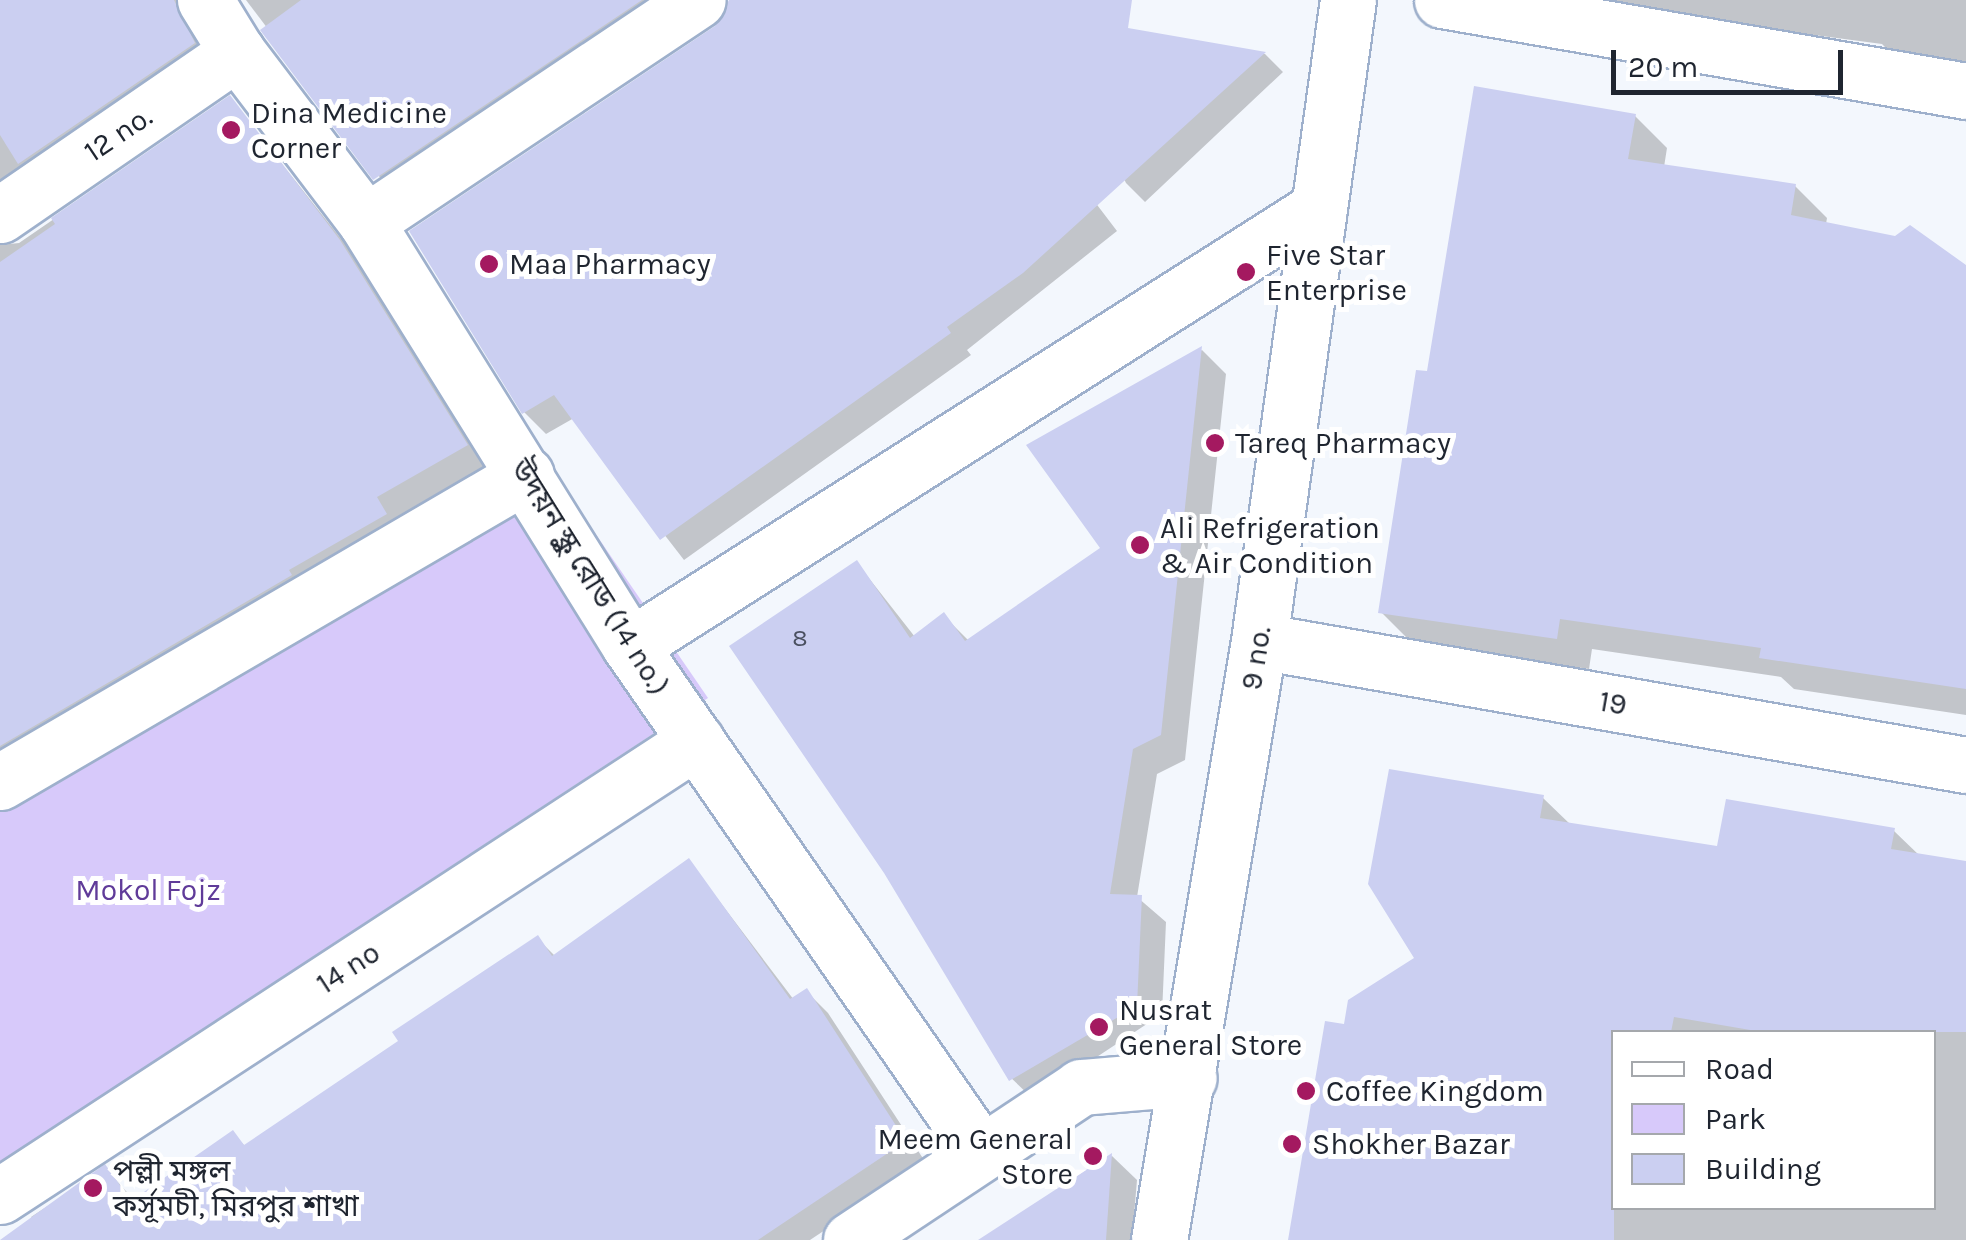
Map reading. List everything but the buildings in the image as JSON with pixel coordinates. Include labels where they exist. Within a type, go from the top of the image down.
[{"type":"street","name":"উদয়ন স্কুল রোড (14 no.)","points":[[205,0],[237,52],[366,222],[630,646],[981,1152]]},
{"type":"street","points":[[366,222],[698,0]]},
{"type":"street","name":"9 no.","points":[[1159,1240],[1260,641],[1348,0]]},
{"type":"street","points":[[1442,0],[1966,90]]},
{"type":"street","name":"12 no.","points":[[0,214],[237,52]]},
{"type":"street","points":[[630,646],[1319,208]]},
{"type":"street","points":[[0,782],[526,475]]},
{"type":"street","name":"19","points":[[1260,641],[1966,765]]},
{"type":"street","name":"14 no","points":[[0,1196],[696,741]]},
{"type":"street","points":[[851,1240],[1081,1086],[1188,1078]]},
{"type":"street","points":[[0,1220],[13,1240]]},
{"type":"green space","name":"Mokol Fojz","points":[[560,482],[708,698],[0,1162],[0,805]]},
{"type":"place","name":"Dina Medicine Corner","points":[[231,130]]},
{"type":"place","name":"Maa Pharmacy","points":[[489,264]]},
{"type":"place","name":"Five Star Enterprise","points":[[1246,272]]},
{"type":"place","name":"Tareq Pharmacy","points":[[1215,443]]},
{"type":"place","name":"Ali Refrigeration & Air Condition","points":[[1140,545]]},
{"type":"place","name":"Nusrat General Store","points":[[1099,1027]]},
{"type":"place","name":"Coffee Kingdom","points":[[1306,1091]]},
{"type":"place","name":"Shokher Bazar","points":[[1292,1144]]},
{"type":"place","name":"Meem General Store","points":[[1093,1156]]},
{"type":"place","name":"পল্লী মঙ্গল কর্সূমচী, মিরপুর শাখা","points":[[93,1188]]}]
